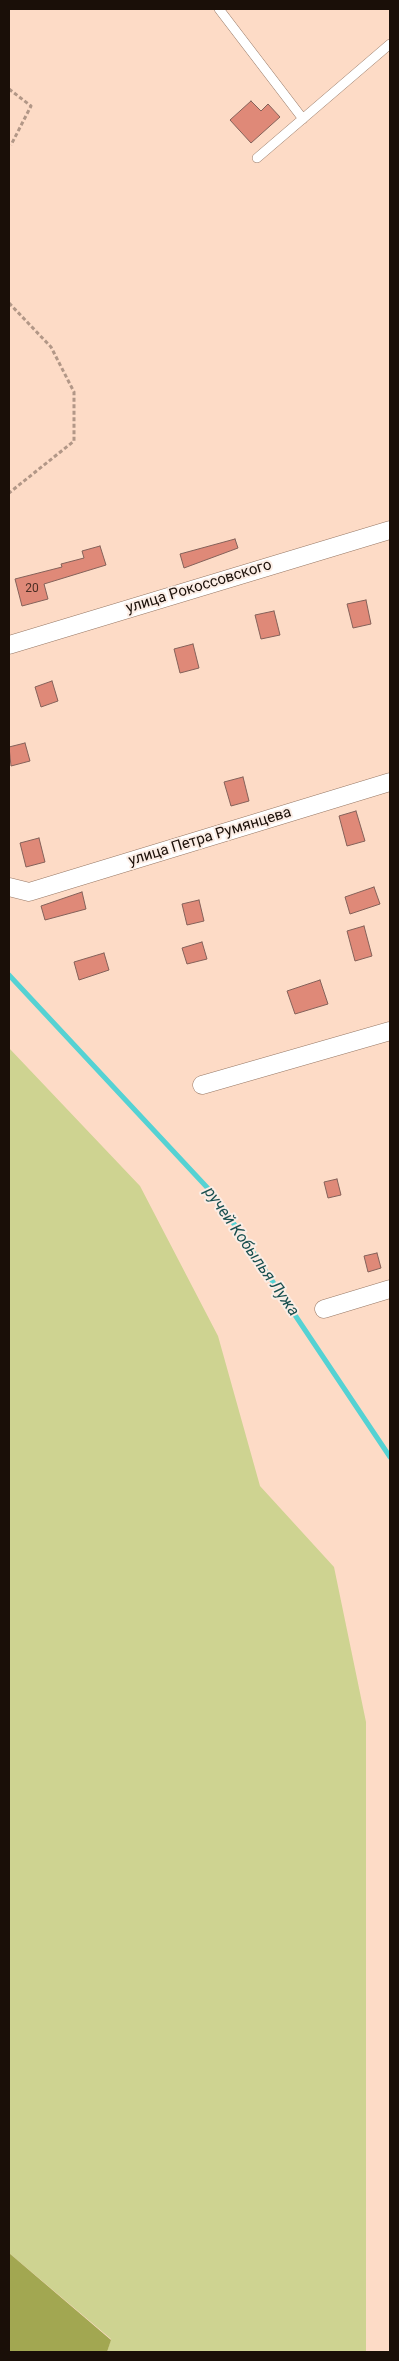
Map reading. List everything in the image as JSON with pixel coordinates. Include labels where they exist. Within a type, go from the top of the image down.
[{"type":"street","name":"улица Рокоссовского","points":[[9,645],[390,530]]},
{"type":"street","name":"улица Петра Румянцева","points":[[9,887],[29,892],[390,782]]},
{"type":"street","points":[[202,1085],[390,1031]]},
{"type":"street","points":[[324,1310],[390,1289]]},
{"type":"lane","points":[[219,9],[303,119]]},
{"type":"lane","points":[[256,158],[390,44]]},
{"type":"path","points":[[9,89],[31,106],[11,145]]},
{"type":"path","points":[[9,303],[50,348],[74,392],[74,441],[9,493]]},
{"type":"green space","points":[[9,1048],[140,1186],[218,1336],[260,1486],[334,1567],[366,1722],[366,2352],[107,2352],[111,2339],[9,2253]]},
{"type":"green space","points":[[9,2253],[111,2340],[107,2352],[9,2352]]},
{"type":"building","points":[[251,101],[261,111],[268,104],[280,117],[251,143],[230,120]]},
{"type":"building","points":[[235,539],[238,548],[184,568],[180,554]]},
{"type":"building","points":[[100,546],[106,565],[44,584],[48,599],[22,606],[15,579],[62,567],[61,564],[84,558],[82,551]]},
{"type":"building","points":[[366,600],[371,624],[353,628],[347,604]]},
{"type":"building","points":[[274,611],[280,635],[261,639],[255,615]]},
{"type":"building","points":[[193,644],[199,668],[180,673],[174,649]]},
{"type":"building","points":[[52,681],[58,701],[41,707],[35,687]]},
{"type":"building","points":[[25,743],[30,761],[11,766],[9,747]]},
{"type":"building","points":[[243,777],[249,801],[231,806],[224,782]]},
{"type":"building","points":[[356,811],[365,841],[347,846],[339,816]]},
{"type":"building","points":[[39,838],[45,862],[26,867],[20,843]]},
{"type":"building","points":[[374,887],[380,904],[350,914],[345,897]]},
{"type":"building","points":[[82,892],[86,909],[45,920],[41,906]]},
{"type":"building","points":[[199,900],[204,921],[187,925],[182,904]]},
{"type":"building","points":[[364,926],[372,956],[355,961],[347,931]]},
{"type":"building","points":[[202,942],[207,959],[187,964],[182,948]]},
{"type":"building","points":[[104,953],[109,970],[79,980],[74,962]]},
{"type":"building","points":[[320,980],[328,1004],[295,1014],[287,991]]},
{"type":"building","points":[[337,1179],[341,1195],[328,1198],[324,1182]]},
{"type":"building","points":[[377,1253],[381,1268],[368,1272],[364,1256]]},
{"type":"waterway","name":"ручей Кобылья Лужа","points":[[9,975],[216,1197],[390,1457]]}]
